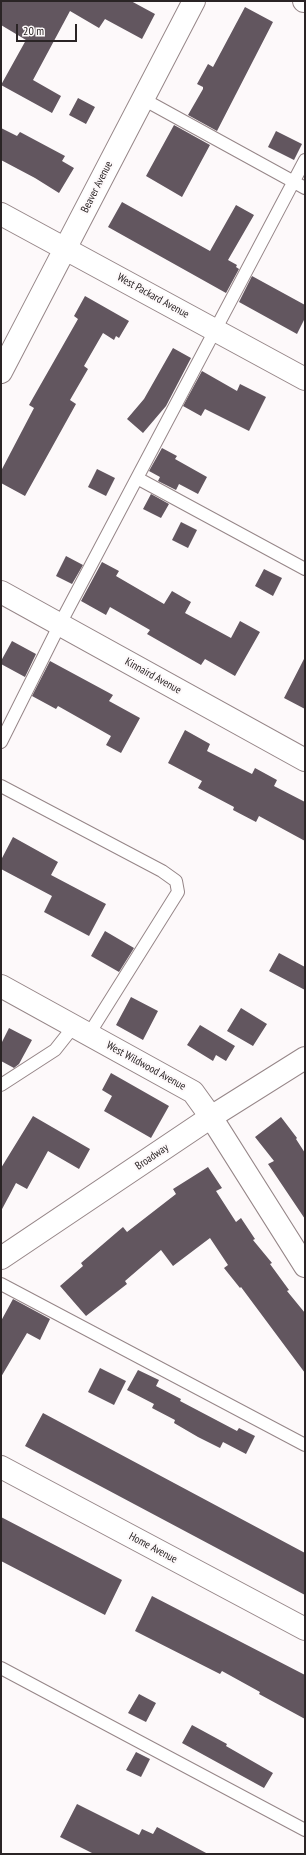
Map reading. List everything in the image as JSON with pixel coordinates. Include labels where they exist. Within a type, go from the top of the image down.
[{"type":"street","name":"Beaver Avenue","points":[[1,372],[194,1]]},
{"type":"street","name":"West Packard Avenue","points":[[1,214],[305,379]]},
{"type":"street","name":"Kinnaird Avenue","points":[[1,592],[305,760]]},
{"type":"street","name":"West Wildwood Avenue","points":[[1,986],[194,1092],[305,1266]]},
{"type":"street","name":"Broadway","points":[[1,1258],[211,1117],[305,1058]]},
{"type":"street","name":"Home Avenue","points":[[1,1467],[305,1629]]},
{"type":"lane","points":[[143,99],[305,188]]},
{"type":"lane","points":[[1,742],[60,624],[214,329],[305,160]]},
{"type":"lane","points":[[137,478],[305,569]]},
{"type":"lane","points":[[1,786],[162,871],[176,881],[178,892],[81,1030],[55,1050],[1,1085]]},
{"type":"lane","points":[[1,1284],[305,1445]]},
{"type":"lane","points":[[1,1668],[305,1830]]},
{"type":"building","points":[[1,1],[131,1],[155,14],[142,39],[105,19],[99,28],[70,11],[33,80],[61,96],[52,113],[1,85],[26,40],[1,25]]},
{"type":"building","points":[[245,7],[273,22],[217,131],[188,115],[203,89],[203,87],[197,84],[208,64],[213,67]]},
{"type":"building","points":[[78,98],[95,107],[86,124],[69,115]]},
{"type":"building","points":[[174,125],[210,145],[182,197],[146,176]]},
{"type":"building","points":[[1,128],[17,136],[20,132],[65,156],[62,161],[74,168],[59,193],[1,160]]},
{"type":"building","points":[[276,131],[302,144],[294,160],[268,147]]},
{"type":"building","points":[[122,202],[210,251],[236,205],[254,215],[228,260],[237,265],[236,267],[239,269],[226,293],[108,227]]},
{"type":"building","points":[[252,276],[305,305],[305,318],[297,334],[239,302]]},
{"type":"building","points":[[85,296],[129,321],[119,338],[116,336],[114,340],[103,333],[84,366],[88,369],[70,400],[76,404],[25,496],[1,483],[1,471],[34,408],[29,405],[78,319],[74,316]]},
{"type":"building","points":[[173,348],[191,358],[166,406],[143,433],[127,419],[144,399]]},
{"type":"building","points":[[202,371],[237,391],[240,384],[266,397],[249,431],[205,409],[201,416],[183,406]]},
{"type":"building","points":[[162,448],[177,456],[175,459],[207,477],[198,494],[179,484],[176,490],[158,481],[160,477],[149,471]]},
{"type":"building","points":[[97,469],[115,478],[106,496],[88,487]]},
{"type":"building","points":[[151,494],[169,504],[161,518],[143,509]]},
{"type":"building","points":[[181,522],[197,530],[188,548],[172,540]]},
{"type":"building","points":[[66,556],[83,565],[72,584],[56,576]]},
{"type":"building","points":[[102,562],[119,571],[116,576],[164,604],[172,591],[191,602],[185,613],[231,638],[240,621],[260,632],[235,676],[205,659],[201,665],[147,634],[150,630],[110,607],[106,615],[81,601]]},
{"type":"building","points":[[264,569],[282,578],[273,596],[255,586]]},
{"type":"building","points":[[12,641],[36,654],[25,677],[1,664],[1,661]]},
{"type":"building","points":[[305,657],[305,709],[284,698]]},
{"type":"building","points":[[50,661],[113,695],[109,701],[140,718],[121,753],[106,745],[111,736],[58,706],[56,709],[32,696]]},
{"type":"building","points":[[185,730],[210,744],[207,751],[252,774],[255,768],[277,780],[274,786],[305,802],[305,841],[259,816],[256,822],[233,810],[234,807],[198,788],[202,781],[168,763]]},
{"type":"building","points":[[13,837],[58,862],[51,875],[106,904],[89,936],[44,912],[52,896],[1,869],[1,860]]},
{"type":"building","points":[[105,931],[134,948],[119,972],[91,956]]},
{"type":"building","points":[[279,953],[305,967],[305,990],[269,971]]},
{"type":"building","points":[[131,997],[158,1011],[143,1040],[116,1025]]},
{"type":"building","points":[[241,1008],[267,1024],[253,1046],[227,1031]]},
{"type":"building","points":[[200,1025],[235,1046],[226,1061],[216,1055],[213,1061],[187,1045]]},
{"type":"building","points":[[9,1028],[32,1040],[19,1064],[14,1068],[1,1061],[1,1044]]},
{"type":"building","points":[[111,1073],[169,1106],[151,1138],[104,1111],[112,1096],[102,1090]]},
{"type":"building","points":[[33,1116],[90,1149],[79,1169],[48,1151],[27,1189],[16,1183],[1,1211],[1,1168]]},
{"type":"building","points":[[281,1117],[297,1138],[296,1139],[305,1153],[305,1219],[268,1164],[274,1161],[255,1137]]},
{"type":"building","points":[[208,1167],[222,1188],[216,1191],[236,1222],[241,1218],[255,1239],[253,1240],[272,1263],[270,1264],[289,1290],[287,1291],[305,1313],[305,1373],[241,1287],[240,1288],[224,1268],[228,1265],[210,1238],[173,1266],[161,1250],[125,1281],[127,1284],[86,1316],[60,1286],[83,1266],[81,1263],[123,1227],[127,1232],[176,1194],[173,1189]]},
{"type":"building","points":[[13,1299],[50,1319],[40,1340],[27,1333],[1,1377],[1,1321]]},
{"type":"building","points":[[100,1368],[126,1381],[114,1405],[88,1392]]},
{"type":"building","points":[[138,1370],[159,1380],[156,1386],[181,1399],[180,1401],[237,1431],[239,1428],[255,1436],[246,1454],[223,1442],[220,1448],[198,1437],[174,1423],[175,1420],[152,1408],[154,1404],[127,1390]]},
{"type":"building","points":[[43,1413],[305,1553],[305,1595],[25,1446]]},
{"type":"building","points":[[1,1517],[122,1580],[105,1615],[1,1561]]},
{"type":"building","points":[[152,1596],[305,1675],[305,1719],[259,1694],[260,1692],[222,1671],[220,1674],[135,1631]]},
{"type":"building","points":[[139,1694],[156,1703],[146,1722],[128,1713]]},
{"type":"building","points":[[192,1725],[227,1744],[226,1746],[273,1773],[264,1788],[182,1743]]},
{"type":"building","points":[[136,1752],[150,1759],[141,1777],[126,1770]]},
{"type":"building","points":[[77,1804],[139,1835],[142,1829],[153,1834],[157,1827],[208,1854],[94,1854],[60,1837]]}]
